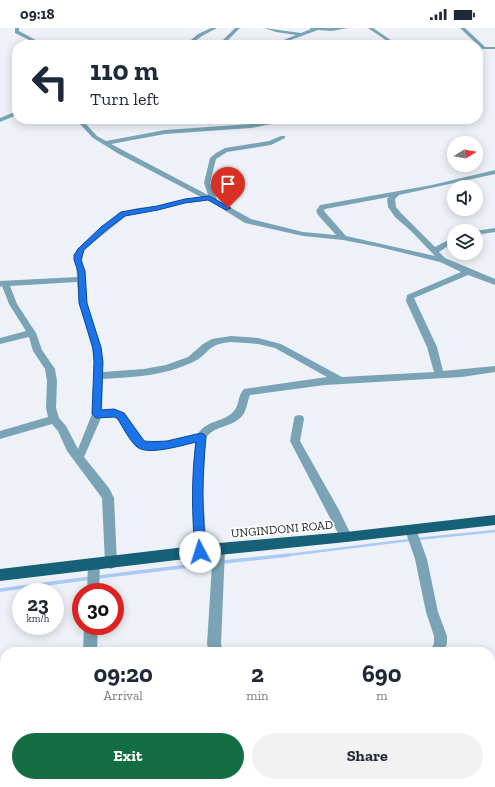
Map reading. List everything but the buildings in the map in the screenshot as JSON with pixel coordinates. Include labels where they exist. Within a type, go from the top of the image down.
[{"type":"main road","name":"UNGINDONI ROAD","points":[[0,574],[94,565],[219,549],[495,522]]},
{"type":"street","points":[[17,28],[17,32],[33,40]]},
{"type":"street","points":[[192,40],[200,34],[214,28]]},
{"type":"street","points":[[266,28],[282,32],[302,34]]},
{"type":"street","points":[[286,40],[313,29],[332,30],[346,28]]},
{"type":"street","points":[[370,28],[388,40]]},
{"type":"street","points":[[462,28],[475,40]]},
{"type":"street","points":[[224,40],[234,29]]},
{"type":"street","points":[[483,47],[495,48]]},
{"type":"street","points":[[0,120],[12,115]]},
{"type":"street","points":[[83,124],[105,143],[248,220],[265,226],[303,234],[343,238],[443,260],[468,272],[495,282]]},
{"type":"street","points":[[105,143],[165,132],[263,124]]},
{"type":"street","points":[[211,200],[207,183],[213,158],[225,150],[271,143],[283,137]]},
{"type":"street","points":[[343,238],[322,215],[320,211],[323,207],[396,194],[495,172]]},
{"type":"street","points":[[396,194],[391,199],[392,207],[398,215],[443,260]]},
{"type":"street","points":[[79,457],[93,427],[96,414],[98,376],[97,348],[83,303],[81,271],[78,260],[78,255],[81,249],[123,214],[138,210],[158,208],[185,201],[211,200]]},
{"type":"street","points":[[483,232],[495,230]]},
{"type":"street","points":[[434,252],[447,243]]},
{"type":"street","points":[[439,374],[432,347],[410,302],[410,297],[468,272]]},
{"type":"street","points":[[484,278],[495,272]]},
{"type":"street","points":[[81,280],[3,284],[13,304],[32,333],[38,351],[50,369],[52,381],[51,408],[54,419],[62,429],[71,448],[102,486],[108,498],[111,563]]},
{"type":"street","points":[[0,342],[32,333]]},
{"type":"street","points":[[98,376],[158,370],[188,361],[197,356],[208,344],[214,342],[242,340],[271,344],[285,349],[339,380]]},
{"type":"street","points":[[200,552],[197,472],[201,437],[209,428],[228,421],[237,415],[244,404],[244,395],[247,392],[339,380],[462,374],[495,369]]},
{"type":"street","points":[[96,414],[114,413],[121,416],[139,443],[144,446],[167,445],[201,437]]},
{"type":"street","points":[[0,435],[54,419]]},
{"type":"street","points":[[299,419],[295,440],[346,537]]},
{"type":"street","points":[[411,530],[416,539],[429,590],[431,609],[439,629],[441,641],[439,647]]},
{"type":"street","points":[[215,647],[219,549]]},
{"type":"street","points":[[93,583],[94,565]]},
{"type":"street","points":[[90,647],[91,635]]},
{"type":"waterway","points":[[417,539],[495,531]]},
{"type":"waterway","points":[[283,556],[410,540]]},
{"type":"waterway","points":[[283,556],[289,555]]},
{"type":"waterway","points":[[223,562],[283,556]]},
{"type":"waterway","points":[[98,577],[214,563]]},
{"type":"waterway","points":[[0,590],[91,578]]},
{"type":"route","points":[[200,552],[197,472],[201,437],[167,445],[151,447],[144,446],[139,443],[121,416],[114,413],[96,414],[99,362],[97,348],[83,303],[82,276],[78,255],[81,249],[104,228],[123,214],[138,210],[173,205],[185,201],[209,198],[228,208]]}]
